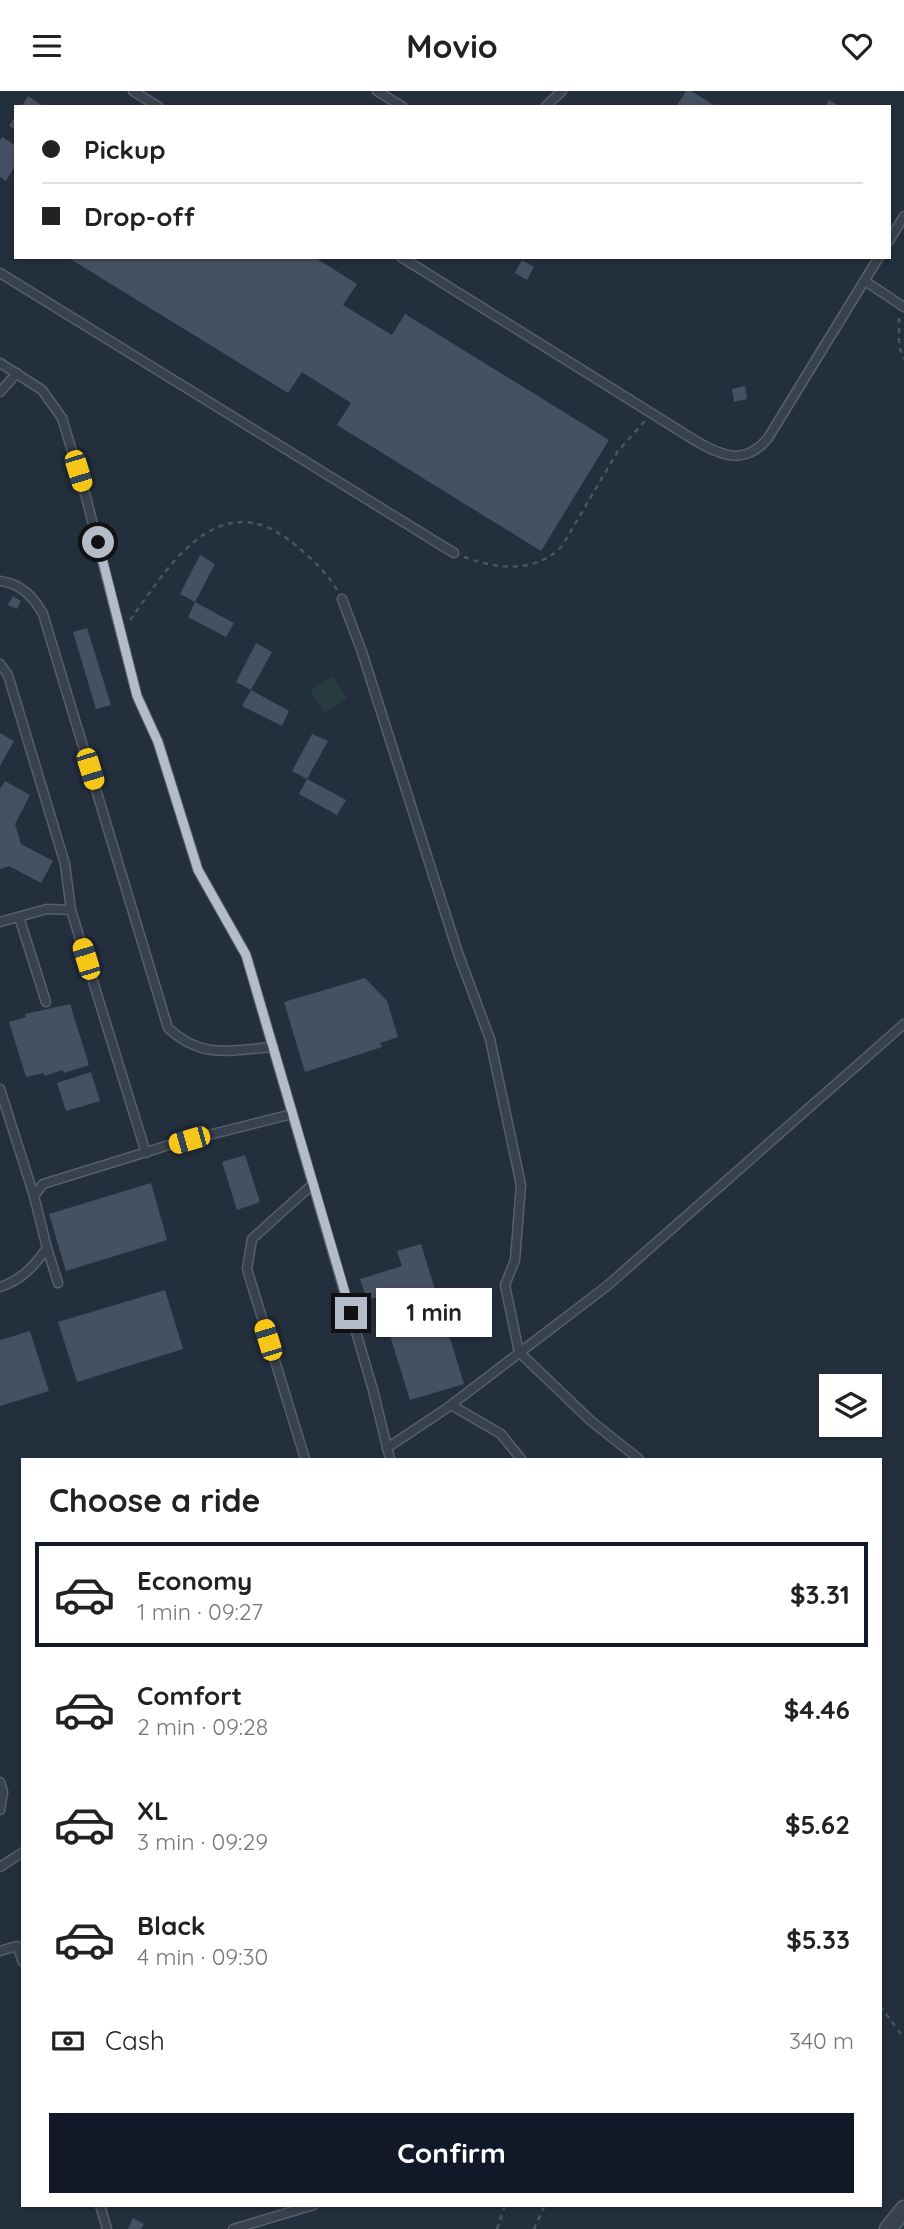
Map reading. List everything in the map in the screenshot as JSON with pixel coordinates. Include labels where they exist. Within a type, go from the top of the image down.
[{"type":"street","points":[[888,2229],[904,2210]]},
{"type":"lane","points":[[134,91],[156,105]]},
{"type":"lane","points":[[377,91],[399,105]]},
{"type":"lane","points":[[547,105],[562,91]]},
{"type":"lane","points":[[891,238],[904,216]]},
{"type":"lane","points":[[404,259],[652,414],[725,456],[744,455],[761,447],[878,259]]},
{"type":"lane","points":[[0,273],[454,553]]},
{"type":"lane","points":[[865,281],[902,305]]},
{"type":"lane","points":[[0,363],[42,390],[62,418],[86,498],[137,696],[158,742],[198,870],[246,955],[373,1390],[390,1458]]},
{"type":"lane","points":[[0,392],[17,373]]},
{"type":"lane","points":[[0,581],[11,583],[28,593],[43,614],[168,1028],[189,1044],[209,1052],[273,1047]]},
{"type":"lane","points":[[342,599],[362,652],[458,953],[490,1039],[521,1185],[515,1260],[505,1285],[519,1352],[591,1421],[638,1458]]},
{"type":"lane","points":[[0,664],[8,675],[65,864],[71,911],[146,1153]]},
{"type":"lane","points":[[0,922],[47,909],[71,911]]},
{"type":"lane","points":[[19,917],[46,1002]]},
{"type":"lane","points":[[387,1448],[452,1405],[607,1286],[904,1024]]},
{"type":"lane","points":[[0,1089],[58,1283]]},
{"type":"lane","points":[[34,1196],[44,1184],[209,1134],[292,1114]]},
{"type":"lane","points":[[305,1458],[247,1269],[253,1240],[313,1184]]},
{"type":"lane","points":[[0,1287],[11,1284],[29,1272],[47,1248]]},
{"type":"lane","points":[[452,1405],[501,1434],[520,1458]]},
{"type":"lane","points":[[0,1782],[3,1792],[0,1810]]},
{"type":"lane","points":[[0,1867],[21,1853]]},
{"type":"lane","points":[[0,1951],[17,1946],[21,1957]]},
{"type":"lane","points":[[101,2207],[107,2229]]},
{"type":"lane","points":[[233,2229],[307,2207]]},
{"type":"path","points":[[902,305],[899,346],[904,359]]},
{"type":"path","points":[[454,553],[479,562],[504,566],[540,563],[553,555],[562,546],[618,451],[652,414]]},
{"type":"path","points":[[121,631],[176,557],[195,539],[229,524],[247,522],[265,525],[282,535],[312,559],[342,599]]},
{"type":"path","points":[[882,2009],[904,2038]]},
{"type":"path","points":[[497,2229],[504,2207]]},
{"type":"path","points":[[534,2229],[544,2207]]},
{"type":"green space","points":[[332,676],[347,698],[324,713],[310,690]]},
{"type":"building","points":[[686,91],[691,91],[714,105],[677,105]]},
{"type":"building","points":[[28,96],[41,105],[22,105]]},
{"type":"building","points":[[2,137],[14,145],[14,167],[6,181],[0,177]]},
{"type":"building","points":[[70,259],[317,259],[357,284],[343,305],[392,335],[405,314],[609,440],[541,551],[337,425],[351,403],[302,372],[288,393]]},
{"type":"building","points":[[522,260],[534,267],[527,280],[515,273]]},
{"type":"building","points":[[745,386],[747,399],[734,402],[732,389]]},
{"type":"building","points":[[200,555],[215,564],[195,602],[180,594]]},
{"type":"building","points":[[13,596],[21,601],[17,609],[8,605]]},
{"type":"building","points":[[195,602],[234,623],[226,637],[188,617]]},
{"type":"building","points":[[87,628],[111,705],[96,709],[73,632]]},
{"type":"building","points":[[256,643],[272,652],[251,690],[236,682]]},
{"type":"building","points":[[251,690],[289,711],[282,726],[242,706]]},
{"type":"building","points":[[0,733],[14,741],[0,766]]},
{"type":"building","points":[[312,734],[328,741],[307,779],[292,771]]},
{"type":"building","points":[[307,779],[346,800],[337,815],[299,794]]},
{"type":"building","points":[[5,781],[30,795],[15,824],[21,844],[53,861],[41,883],[9,866],[0,869],[0,789]]},
{"type":"building","points":[[365,978],[387,1001],[398,1037],[380,1043],[382,1047],[305,1072],[284,1002]]},
{"type":"building","points":[[70,1004],[89,1065],[64,1073],[63,1070],[44,1076],[44,1073],[26,1077],[9,1022],[26,1017],[25,1014]]},
{"type":"building","points":[[91,1072],[100,1101],[66,1111],[57,1083]]},
{"type":"building","points":[[245,1155],[260,1202],[237,1210],[222,1162]]},
{"type":"building","points":[[151,1183],[167,1240],[66,1271],[49,1214]]},
{"type":"building","points":[[421,1244],[464,1384],[410,1400],[378,1297],[367,1300],[360,1279],[402,1266],[397,1251]]},
{"type":"building","points":[[165,1290],[183,1349],[77,1382],[58,1322]]},
{"type":"building","points":[[30,1331],[49,1391],[0,1406],[0,1340]]},
{"type":"building","points":[[133,2218],[144,2224],[141,2229],[128,2229]]},
{"type":"route","points":[[98,542],[137,696],[158,742],[198,870],[246,955],[351,1313]]}]
